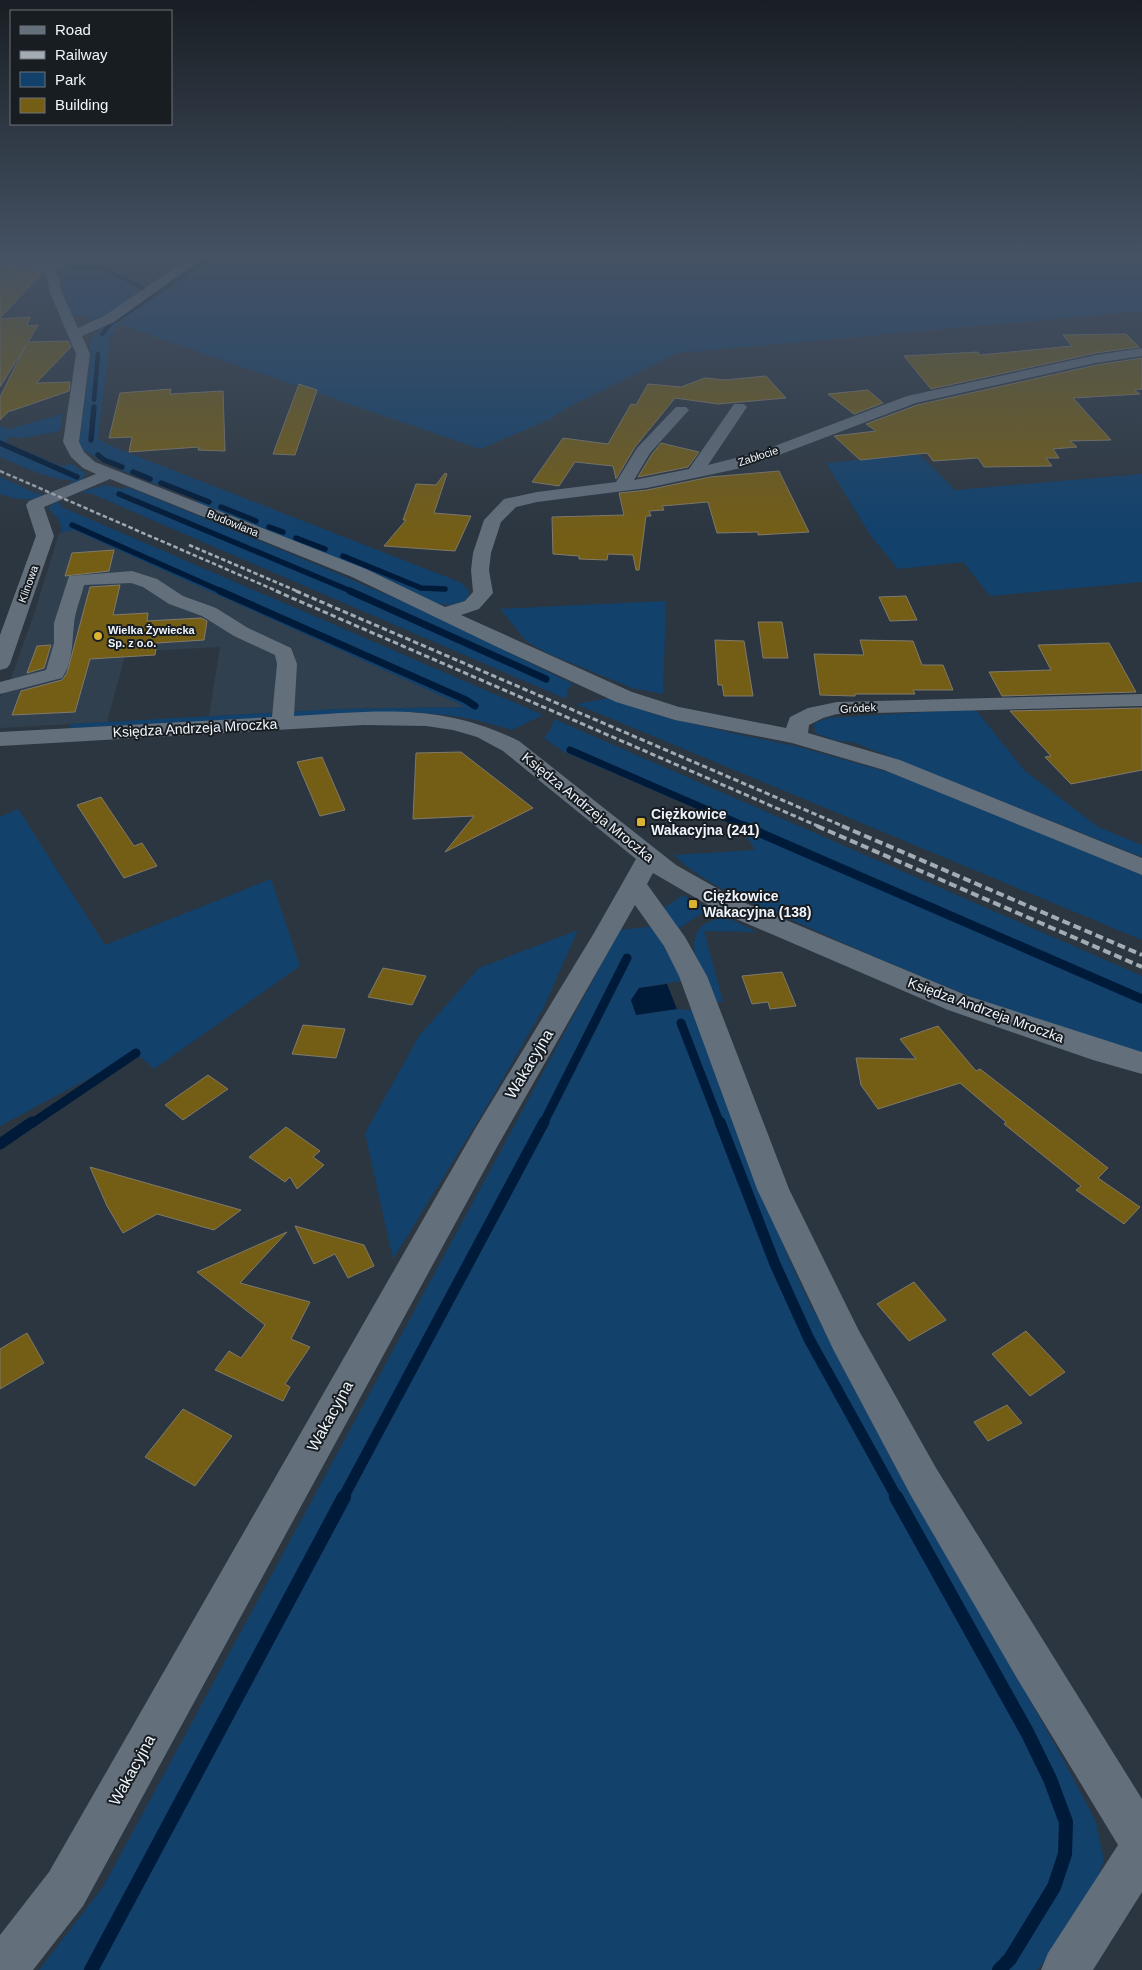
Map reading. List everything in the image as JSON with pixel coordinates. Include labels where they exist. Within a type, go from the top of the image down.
[{"type":"street","name":"Budowlana","points":[[81,350],[83,354],[72,442],[77,454],[89,465],[359,573],[500,641],[624,697],[675,712],[796,736]]},
{"type":"street","name":"Zabłocie","points":[[500,641],[498,625],[489,607],[480,570],[482,553],[493,520],[510,503],[536,497],[621,487],[737,464],[912,399],[1077,363],[1142,352]]},
{"type":"street","points":[[695,473],[739,407]]},
{"type":"street","points":[[621,487],[643,451],[681,410]]},
{"type":"street","name":"Klinowa","points":[[0,664],[45,536],[35,505],[109,474]]},
{"type":"street","points":[[0,688],[55,674],[64,643],[64,623],[76,580],[132,577],[150,583],[176,600],[209,612],[241,632],[284,652],[287,664],[282,724]]},
{"type":"street","points":[[443,614],[472,605],[489,607]]},
{"type":"street","name":"Gródek","points":[[796,736],[798,722],[816,713],[837,708],[1142,700]]},
{"type":"street","name":"Księdza Andrzeja Mroczka","points":[[0,739],[367,719],[422,719],[470,727],[486,732],[511,746],[641,870],[667,871],[730,906],[949,999],[1094,1049],[1142,1063]]},
{"type":"street","points":[[796,736],[892,765],[1142,866]]},
{"type":"street","points":[[641,870],[693,976],[773,1188],[846,1340],[933,1497],[1033,1665],[1142,1841]]},
{"type":"street","name":"Wakacyjna","points":[[3,1970],[66,1889],[486,1138],[607,932],[641,870]]},
{"type":"street","points":[[1064,1970],[1142,1850]]},
{"type":"shaded area","points":[[74,529],[467,707],[338,709],[209,716],[220,647],[126,652],[107,722],[0,728],[0,698],[10,681],[35,611],[59,533]]},
{"type":"shaded area","points":[[667,984],[677,1009],[636,1015],[631,1000],[639,988]]},
{"type":"green space","points":[[90,350],[109,350],[98,439],[111,446],[462,583],[469,591],[468,600],[453,605],[438,604],[198,504],[195,499],[125,472],[82,451],[79,441]]},
{"type":"green space","points":[[193,350],[712,350],[678,353],[565,409],[548,420],[480,449]]},
{"type":"green space","points":[[63,414],[60,431],[23,438],[8,437],[7,443],[61,466],[72,464],[86,474],[79,482],[67,486],[73,480],[54,478],[0,457],[0,426],[9,429]]},
{"type":"green space","points":[[920,455],[955,490],[1142,474],[1142,582],[990,596],[963,562],[898,569],[871,536],[826,463]]},
{"type":"green space","points":[[0,477],[44,495],[27,500],[0,494]]},
{"type":"green space","points":[[105,485],[123,489],[128,487],[289,553],[418,608],[573,684],[568,689],[566,699],[92,494],[80,492]]},
{"type":"green space","points":[[58,501],[62,507],[543,715],[512,730],[461,717],[409,712],[70,728],[71,724],[338,709],[466,707],[74,530],[59,533],[62,530],[59,520],[48,508]]},
{"type":"green space","points":[[666,601],[663,694],[632,688],[547,653],[526,641],[500,609]]},
{"type":"green space","points":[[609,698],[660,716],[795,746],[895,774],[1142,875],[1142,940],[576,704]]},
{"type":"green space","points":[[975,709],[1024,770],[1098,827],[1142,845],[1142,857],[853,742],[838,741],[815,733],[814,723],[828,718]]},
{"type":"green space","points":[[554,719],[1142,976],[1142,1052],[995,1006],[857,949],[719,887],[688,867],[674,855],[755,850],[742,828],[564,752],[544,738],[551,729]]},
{"type":"green space","points":[[18,809],[105,945],[271,879],[300,966],[154,1069],[136,1053],[0,1126],[0,817]]},
{"type":"green space","points":[[683,895],[709,909],[678,929],[662,909]]},
{"type":"green space","points":[[719,918],[728,918],[757,932],[704,931],[723,1002],[713,1003],[697,965],[694,944],[696,935],[701,927]]},
{"type":"green space","points":[[654,926],[682,981],[639,988],[636,1015],[677,1009],[692,1010],[786,1252],[810,1304],[1096,1822],[1104,1860],[1092,1894],[1056,1948],[1037,1970],[39,1970],[103,1887],[620,930]]},
{"type":"green space","points":[[578,930],[543,1009],[487,1106],[393,1259],[365,1133],[419,1036],[479,968]]},
{"type":"building","points":[[0,350],[23,350],[0,387]]},
{"type":"building","points":[[24,350],[68,350],[36,383],[70,382],[69,391],[9,411],[0,420],[0,397]]},
{"type":"building","points":[[1032,350],[1118,350],[931,389],[904,356],[978,352],[980,355]]},
{"type":"building","points":[[1142,358],[1142,389],[1134,390],[1140,394],[1073,398],[1111,440],[1070,441],[1077,447],[1053,449],[1059,458],[1046,458],[1052,466],[984,467],[978,458],[933,461],[927,453],[860,460],[834,436],[876,431],[866,424],[917,405],[1096,365]]},
{"type":"building","points":[[766,376],[786,398],[718,404],[675,398],[635,447],[616,479],[613,466],[575,462],[559,486],[532,482],[563,438],[608,444],[631,404],[636,405],[648,384],[681,387],[705,378],[725,380]]},
{"type":"building","points":[[299,384],[317,390],[295,455],[273,454]]},
{"type":"building","points":[[171,389],[170,394],[223,391],[225,451],[198,450],[199,447],[129,452],[132,437],[109,438],[120,393]]},
{"type":"building","points":[[868,390],[883,403],[854,414],[828,394]]},
{"type":"building","points":[[661,443],[699,452],[688,467],[638,477],[652,454]]},
{"type":"building","points":[[779,471],[809,532],[758,535],[758,532],[717,533],[708,502],[662,506],[664,510],[649,511],[651,516],[646,516],[639,570],[636,570],[633,555],[608,554],[607,560],[579,559],[579,556],[553,554],[552,517],[624,515],[619,493],[647,490],[710,477]]},
{"type":"building","points":[[445,473],[447,474],[434,513],[471,516],[455,551],[384,546],[406,520],[403,520],[416,484],[436,485]]},
{"type":"building","points":[[114,550],[109,571],[65,576],[72,553]]},
{"type":"building","points":[[120,585],[113,615],[148,613],[147,621],[201,618],[207,621],[204,640],[157,643],[155,655],[90,659],[75,712],[12,715],[21,691],[62,680],[67,673],[90,587]]},
{"type":"building","points":[[906,596],[917,620],[890,621],[879,597]]},
{"type":"building","points":[[758,622],[782,622],[788,658],[763,658]]},
{"type":"building","points":[[715,640],[744,641],[753,696],[724,696],[722,685],[718,685]]},
{"type":"building","points":[[860,640],[913,641],[922,665],[943,665],[953,690],[913,690],[915,694],[820,695],[814,654],[864,655]]},
{"type":"building","points":[[1109,643],[1136,692],[1002,696],[989,672],[1051,670],[1038,645]]},
{"type":"building","points":[[51,645],[44,668],[27,673],[37,646]]},
{"type":"building","points":[[1142,708],[1142,770],[1071,784],[1045,757],[1051,756],[1010,711]]},
{"type":"building","points":[[461,752],[533,808],[445,852],[474,816],[413,819],[416,753]]},
{"type":"building","points":[[322,757],[345,810],[320,816],[297,762]]},
{"type":"building","points":[[101,797],[134,846],[142,843],[157,866],[124,878],[77,805]]},
{"type":"building","points":[[383,968],[426,976],[412,1005],[368,997]]},
{"type":"building","points":[[782,972],[796,1006],[770,1009],[768,1002],[752,1004],[742,976]]},
{"type":"building","points":[[303,1025],[345,1029],[336,1058],[292,1054]]},
{"type":"building","points":[[938,1026],[976,1071],[980,1069],[1108,1168],[1098,1178],[1140,1207],[1124,1224],[1076,1190],[1081,1186],[1004,1124],[1006,1122],[960,1083],[878,1109],[861,1085],[856,1058],[916,1059],[900,1039]]},
{"type":"building","points":[[208,1075],[228,1089],[183,1120],[165,1105]]},
{"type":"building","points":[[286,1127],[320,1151],[313,1157],[324,1165],[297,1189],[290,1177],[285,1182],[249,1157]]},
{"type":"building","points":[[90,1167],[241,1210],[214,1230],[157,1214],[123,1233],[107,1206]]},
{"type":"building","points":[[295,1226],[364,1245],[374,1266],[348,1278],[335,1254],[314,1264]]},
{"type":"building","points":[[287,1232],[240,1283],[310,1302],[291,1339],[310,1347],[285,1384],[290,1387],[283,1401],[215,1370],[229,1351],[241,1358],[265,1325],[197,1272]]},
{"type":"building","points":[[914,1282],[946,1320],[909,1341],[877,1304]]},
{"type":"building","points":[[1026,1331],[1065,1372],[1030,1396],[992,1354]]},
{"type":"building","points":[[27,1333],[44,1363],[0,1389],[0,1349]]},
{"type":"building","points":[[1007,1405],[1022,1423],[988,1441],[974,1422]]},
{"type":"building","points":[[183,1409],[232,1436],[195,1486],[145,1457]]},
{"type":"waterway","points":[[94,400],[98,354]]},
{"type":"waterway","points":[[91,440],[94,407]]},
{"type":"waterway","points":[[0,443],[77,477]]},
{"type":"waterway","points":[[98,455],[104,460],[122,467]]},
{"type":"waterway","points":[[133,472],[150,479]]},
{"type":"waterway","points":[[161,483],[209,502]]},
{"type":"waterway","points":[[119,494],[353,592]]},
{"type":"waterway","points":[[221,507],[256,521]]},
{"type":"waterway","points":[[72,525],[223,592]]},
{"type":"waterway","points":[[269,527],[283,532]]},
{"type":"waterway","points":[[296,538],[325,549]]},
{"type":"waterway","points":[[343,556],[421,588],[445,589]]},
{"type":"waterway","points":[[220,591],[466,700],[475,706]]},
{"type":"waterway","points":[[350,591],[546,679]]},
{"type":"waterway","points":[[570,750],[747,827]]},
{"type":"waterway","points":[[744,826],[1142,999]]},
{"type":"waterway","points":[[543,1124],[627,958]]},
{"type":"waterway","points":[[681,1023],[720,1124]]},
{"type":"waterway","points":[[31,1124],[136,1053]]},
{"type":"waterway","points":[[0,1144],[32,1122]]},
{"type":"waterway","points":[[343,1498],[544,1122]]},
{"type":"waterway","points":[[720,1122],[775,1264],[809,1339],[897,1498]]},
{"type":"waterway","points":[[91,1970],[344,1497]]},
{"type":"waterway","points":[[896,1497],[1027,1732],[1050,1779],[1066,1822],[1065,1854],[1054,1887],[1010,1959],[999,1970]]},
{"type":"railway","points":[[0,471],[279,592]]},
{"type":"railway","points":[[189,545],[299,592]]},
{"type":"railway","points":[[276,591],[820,827]]},
{"type":"railway","points":[[296,591],[845,827]]},
{"type":"railway","points":[[817,826],[1142,967]]},
{"type":"railway","points":[[842,826],[1142,955]]},
{"type":"place","name":"Wielka Żywiecka Sp. z o.o.","points":[[98,636]]},
{"type":"place","name":"Ciężkowice Wakacyjna (241)","points":[[641,822]]},
{"type":"place","name":"Ciężkowice Wakacyjna (138)","points":[[693,904]]}]
